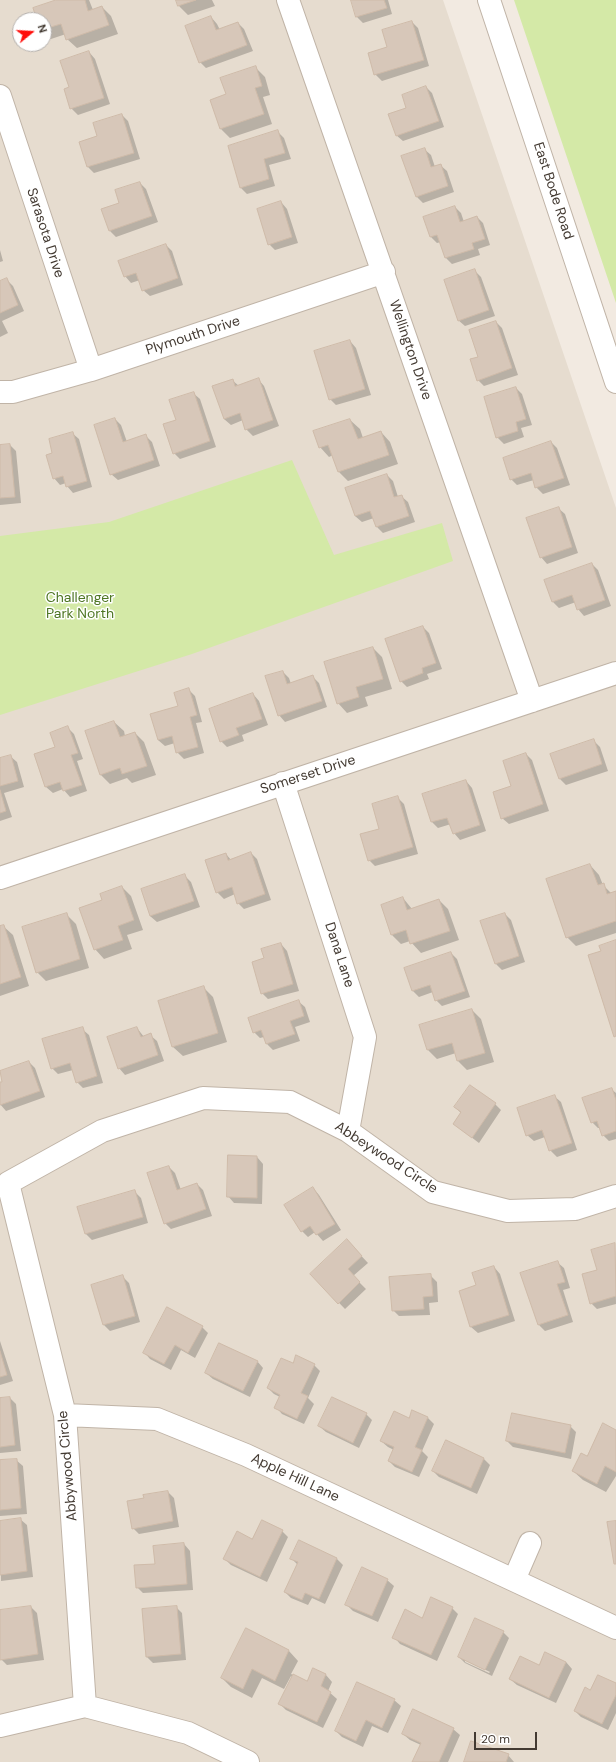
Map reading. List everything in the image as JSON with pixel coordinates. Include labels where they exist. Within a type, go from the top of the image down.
[{"type":"street","name":"Wellington Drive","points":[[288,0],[384,272],[532,701]]},
{"type":"street","name":"East Bode Road","points":[[489,0],[616,382]]},
{"type":"street","name":"Sarasota Drive","points":[[0,96],[91,370]]},
{"type":"street","name":"Plymouth Drive","points":[[0,392],[13,392],[91,370],[384,272]]},
{"type":"street","name":"Somerset Drive","points":[[0,878],[616,673]]},
{"type":"street","name":"Dana Lane","points":[[283,783],[365,1037],[348,1131]]},
{"type":"street","name":"Abbeywood Circle","points":[[8,1183],[102,1131],[203,1098],[290,1102],[348,1131],[433,1192],[508,1212],[575,1209],[616,1196]]},
{"type":"street","name":"Abbywood Circle","points":[[8,1183],[65,1415],[85,1706]]},
{"type":"street","name":"Apple Hill Lane","points":[[65,1415],[157,1419],[246,1455],[616,1628]]},
{"type":"street","points":[[514,1580],[530,1543]]},
{"type":"street","points":[[0,1726],[85,1706],[188,1734],[248,1762]]},
{"type":"shaded area","points":[[0,0],[443,0],[616,508],[616,1762],[0,1762]]},
{"type":"green space","points":[[514,0],[616,0],[616,303]]},
{"type":"green space","name":"Challenger Park North","points":[[292,460],[334,555],[442,523],[453,561],[192,654],[0,715],[0,536],[109,522]]},
{"type":"building","points":[[56,0],[85,0],[88,11],[102,6],[109,25],[66,40],[61,24],[52,27],[52,12],[34,12],[33,8]]},
{"type":"building","points":[[176,0],[196,0],[178,6]]},
{"type":"building","points":[[351,0],[384,0],[387,8],[356,17]]},
{"type":"building","points":[[211,16],[216,30],[238,22],[247,45],[199,63],[185,26]]},
{"type":"building","points":[[412,21],[424,60],[374,75],[368,53],[387,47],[382,30]]},
{"type":"building","points":[[89,51],[104,98],[70,109],[64,89],[69,87],[60,61]]},
{"type":"building","points":[[256,66],[262,86],[255,88],[264,114],[220,129],[210,100],[226,94],[220,78]]},
{"type":"building","points":[[426,86],[439,121],[396,136],[388,114],[406,108],[402,95]]},
{"type":"building","points":[[122,114],[134,153],[87,167],[79,142],[97,136],[93,123]]},
{"type":"building","points":[[278,130],[285,153],[264,159],[269,179],[240,188],[228,146]]},
{"type":"building","points":[[425,148],[431,167],[441,164],[448,186],[416,197],[401,156]]},
{"type":"building","points":[[140,182],[152,216],[109,231],[101,209],[119,203],[115,190]]},
{"type":"building","points":[[281,201],[292,237],[268,245],[257,209]]},
{"type":"building","points":[[455,206],[460,222],[477,216],[485,239],[472,243],[474,249],[445,258],[437,235],[430,237],[423,217]]},
{"type":"building","points":[[166,244],[178,278],[142,291],[136,273],[124,277],[118,261]]},
{"type":"building","points":[[475,269],[489,310],[458,321],[444,280]]},
{"type":"building","points":[[7,278],[18,305],[0,313],[0,281]]},
{"type":"building","points":[[496,321],[512,368],[477,381],[470,359],[478,357],[469,330]]},
{"type":"building","points":[[350,340],[365,389],[329,400],[314,351]]},
{"type":"building","points":[[259,378],[273,420],[245,430],[240,413],[224,419],[212,386],[233,379],[235,386]]},
{"type":"building","points":[[516,387],[526,419],[516,422],[518,431],[496,438],[484,397]]},
{"type":"building","points":[[194,392],[210,441],[173,454],[163,424],[176,420],[169,400]]},
{"type":"building","points":[[115,418],[123,442],[146,434],[154,460],[110,475],[94,425]]},
{"type":"building","points":[[350,419],[358,439],[381,431],[389,455],[338,472],[328,445],[319,448],[313,431]]},
{"type":"building","points":[[73,432],[87,481],[66,487],[63,476],[53,479],[46,455],[52,453],[49,439]]},
{"type":"building","points":[[551,441],[564,478],[535,488],[531,473],[510,480],[503,458]]},
{"type":"building","points":[[10,444],[15,497],[0,498],[0,445]]},
{"type":"building","points":[[387,474],[394,497],[402,495],[409,516],[376,527],[370,511],[355,516],[345,488]]},
{"type":"building","points":[[559,507],[572,547],[540,558],[526,518]]},
{"type":"building","points":[[592,563],[605,600],[577,610],[572,595],[552,602],[544,580]]},
{"type":"building","points":[[423,626],[436,663],[422,668],[423,673],[400,682],[385,639]]},
{"type":"building","points":[[373,647],[383,679],[356,687],[359,697],[337,704],[324,662]]},
{"type":"building","points":[[283,671],[287,684],[313,675],[322,701],[278,716],[265,676]]},
{"type":"building","points":[[189,688],[197,715],[190,717],[198,747],[176,753],[172,736],[158,740],[150,714],[178,706],[174,693]]},
{"type":"building","points":[[253,693],[262,719],[236,728],[239,735],[220,742],[209,709]]},
{"type":"building","points":[[114,721],[120,737],[135,732],[147,766],[122,774],[120,768],[100,775],[85,731]]},
{"type":"building","points":[[68,726],[78,753],[71,755],[82,785],[63,791],[60,782],[45,787],[34,754],[55,747],[50,733]]},
{"type":"building","points":[[594,739],[602,764],[559,779],[550,754]]},
{"type":"building","points":[[526,753],[543,804],[501,819],[493,792],[511,786],[503,761]]},
{"type":"building","points":[[11,755],[18,781],[0,786],[0,758]]},
{"type":"building","points":[[466,780],[480,825],[453,834],[447,818],[431,822],[422,794]]},
{"type":"building","points":[[0,790],[6,811],[0,813]]},
{"type":"building","points":[[398,796],[413,847],[368,861],[360,834],[379,829],[372,804]]},
{"type":"building","points":[[251,852],[265,894],[237,904],[232,887],[216,893],[205,860],[226,853],[228,860]]},
{"type":"building","points":[[590,864],[598,885],[604,883],[607,894],[616,891],[616,921],[566,938],[546,879]]},
{"type":"building","points":[[185,874],[194,901],[150,916],[141,889]]},
{"type":"building","points":[[122,886],[134,920],[118,926],[123,940],[94,950],[79,908],[102,900],[100,894]]},
{"type":"building","points":[[403,897],[407,910],[439,899],[450,931],[410,944],[406,930],[391,935],[381,905]]},
{"type":"building","points":[[67,913],[80,959],[36,973],[22,927]]},
{"type":"building","points":[[505,913],[519,956],[495,964],[480,921]]},
{"type":"building","points":[[4,925],[21,977],[0,984],[0,926]]},
{"type":"building","points":[[616,940],[616,1036],[614,1037],[588,955],[601,951],[599,946]]},
{"type":"building","points":[[281,943],[293,984],[261,994],[252,962],[264,958],[261,949]]},
{"type":"building","points":[[451,952],[465,991],[435,1001],[430,985],[412,991],[404,968]]},
{"type":"building","points":[[204,986],[218,1033],[172,1047],[158,1001]]},
{"type":"building","points":[[299,1000],[304,1016],[290,1021],[295,1034],[266,1044],[261,1030],[253,1033],[248,1018]]},
{"type":"building","points":[[472,1009],[485,1053],[457,1061],[452,1043],[427,1050],[419,1025]]},
{"type":"building","points":[[83,1027],[97,1076],[76,1083],[70,1063],[51,1069],[42,1039]]},
{"type":"building","points":[[137,1027],[141,1037],[151,1033],[158,1055],[118,1069],[107,1037]]},
{"type":"building","points":[[29,1061],[40,1091],[0,1105],[0,1082],[2,1082],[0,1071]]},
{"type":"building","points":[[470,1085],[496,1103],[472,1138],[453,1124],[461,1112],[454,1107]]},
{"type":"building","points":[[612,1088],[616,1100],[616,1131],[602,1136],[597,1121],[591,1123],[582,1098]]},
{"type":"building","points":[[555,1095],[572,1143],[549,1151],[542,1130],[526,1136],[517,1108]]},
{"type":"building","points":[[228,1155],[257,1156],[257,1198],[227,1197]]},
{"type":"building","points":[[169,1166],[177,1190],[197,1183],[206,1209],[164,1224],[147,1173]]},
{"type":"building","points":[[313,1187],[335,1224],[316,1235],[310,1226],[301,1232],[284,1205]]},
{"type":"building","points":[[135,1190],[143,1217],[85,1234],[77,1207]]},
{"type":"building","points":[[347,1239],[362,1256],[348,1269],[360,1282],[338,1304],[310,1274]]},
{"type":"building","points":[[615,1243],[616,1296],[590,1304],[582,1274],[597,1270],[591,1250]]},
{"type":"building","points":[[558,1261],[565,1282],[557,1284],[568,1315],[538,1325],[520,1273]]},
{"type":"building","points":[[494,1266],[509,1315],[470,1327],[459,1291],[476,1285],[472,1273]]},
{"type":"building","points":[[431,1274],[433,1296],[423,1297],[424,1309],[392,1311],[389,1277]]},
{"type":"building","points":[[123,1275],[135,1316],[103,1325],[91,1285]]},
{"type":"building","points":[[167,1307],[203,1326],[188,1353],[175,1345],[164,1364],[143,1353]]},
{"type":"building","points":[[219,1343],[258,1361],[243,1391],[205,1373]]},
{"type":"building","points":[[0,1351],[7,1375],[0,1377]]},
{"type":"building","points":[[296,1355],[315,1364],[301,1393],[308,1396],[297,1419],[274,1408],[280,1395],[267,1388],[281,1358],[293,1363]]},
{"type":"building","points":[[10,1397],[15,1445],[0,1447],[0,1398]]},
{"type":"building","points":[[332,1397],[367,1413],[353,1443],[318,1426]]},
{"type":"building","points":[[412,1410],[428,1417],[415,1447],[422,1450],[412,1472],[388,1461],[394,1447],[380,1441],[394,1411],[409,1418]]},
{"type":"building","points":[[512,1413],[571,1425],[565,1453],[506,1441]]},
{"type":"building","points":[[603,1423],[616,1430],[616,1472],[605,1466],[597,1484],[572,1471],[581,1453],[587,1456]]},
{"type":"building","points":[[446,1440],[484,1458],[471,1488],[432,1471]]},
{"type":"building","points":[[17,1459],[21,1508],[0,1510],[0,1460]]},
{"type":"building","points":[[168,1491],[173,1521],[132,1529],[127,1501],[144,1498],[143,1495]]},
{"type":"building","points":[[21,1518],[27,1571],[0,1575],[0,1521]]},
{"type":"building","points":[[262,1520],[283,1530],[260,1577],[223,1559],[237,1531],[252,1539]]},
{"type":"building","points":[[616,1521],[616,1564],[614,1564],[607,1522]]},
{"type":"building","points":[[299,1540],[337,1558],[319,1599],[305,1593],[302,1600],[284,1592],[298,1562],[290,1559]]},
{"type":"building","points":[[184,1543],[187,1584],[136,1588],[134,1565],[155,1564],[153,1546]]},
{"type":"building","points":[[362,1567],[388,1579],[372,1616],[345,1605]]},
{"type":"building","points":[[431,1597],[453,1607],[431,1655],[392,1638],[405,1609],[422,1618]]},
{"type":"building","points":[[31,1606],[38,1654],[0,1660],[0,1610]]},
{"type":"building","points":[[177,1606],[181,1654],[146,1657],[142,1609]]},
{"type":"building","points":[[475,1618],[504,1631],[485,1670],[458,1657]]},
{"type":"building","points":[[246,1628],[289,1650],[275,1681],[252,1669],[243,1689],[221,1678]]},
{"type":"building","points":[[545,1652],[566,1662],[549,1698],[509,1679],[520,1656],[539,1665]]},
{"type":"building","points":[[313,1668],[326,1674],[321,1686],[331,1692],[317,1722],[278,1704],[293,1674],[307,1681]]},
{"type":"building","points":[[598,1675],[616,1683],[616,1695],[602,1724],[574,1711],[585,1687],[590,1690]]},
{"type":"building","points":[[357,1682],[395,1699],[382,1728],[366,1720],[356,1741],[335,1731]]},
{"type":"building","points":[[413,1709],[454,1728],[439,1762],[412,1762],[421,1743],[402,1734]]},
{"type":"building","points":[[471,1741],[509,1754],[506,1762],[464,1762]]}]
